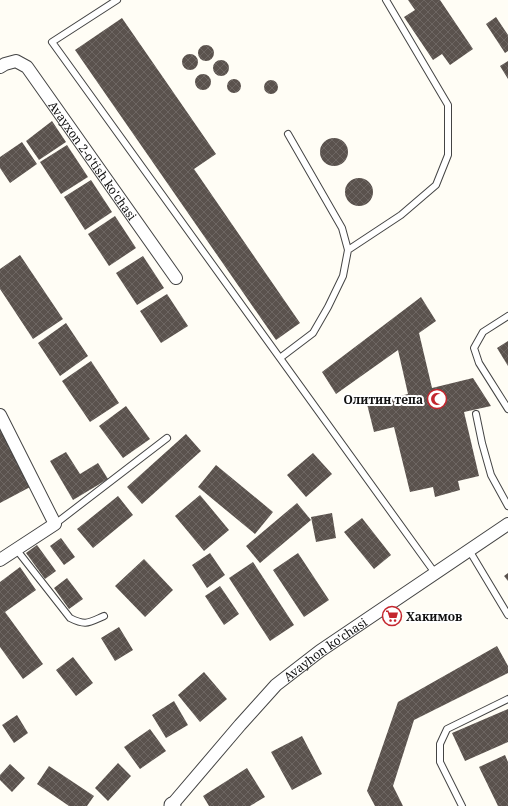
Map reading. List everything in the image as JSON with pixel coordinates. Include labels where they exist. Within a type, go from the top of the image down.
[{"type":"street","name":"Avayxon 2-o'tish ko'chasi","points":[[0,67],[16,61],[27,67],[176,278]]},
{"type":"street","points":[[0,415],[55,524],[0,560]]},
{"type":"street","name":"Avayhon ko'chasi","points":[[172,806],[240,725],[276,685],[320,651],[508,524]]},
{"type":"lane","points":[[116,0],[52,42],[435,573]]},
{"type":"lane","points":[[348,250],[401,215],[436,185],[448,155],[448,105],[386,0]]},
{"type":"lane","points":[[280,358],[313,333],[328,307],[342,276],[348,250],[342,228],[288,134]]},
{"type":"lane","points":[[508,316],[483,332],[474,348],[479,363],[508,409]]},
{"type":"lane","points":[[476,414],[491,475],[508,506]]},
{"type":"lane","points":[[55,524],[167,438]]},
{"type":"lane","points":[[16,549],[70,618],[81,624],[91,622],[104,616]]},
{"type":"lane","points":[[469,550],[508,615]]},
{"type":"lane","points":[[462,806],[440,762],[440,744],[447,729],[508,699]]},
{"type":"building","points":[[408,0],[440,0],[473,49],[450,65],[442,54],[433,60],[404,17],[415,10]]},
{"type":"building","points":[[496,17],[508,35],[508,51],[505,53],[486,24]]},
{"type":"building","points":[[122,18],[216,154],[194,169],[300,323],[276,340],[75,50]]},
{"type":"building","points":[[206,45],[212,47],[214,53],[212,59],[206,61],[200,59],[198,53],[200,47]]},
{"type":"building","points":[[190,54],[196,56],[198,62],[196,68],[190,70],[184,68],[182,62],[184,56]]},
{"type":"building","points":[[221,60],[227,62],[229,68],[227,74],[221,76],[215,74],[213,68],[215,62]]},
{"type":"building","points":[[508,61],[508,79],[500,66]]},
{"type":"building","points":[[203,74],[209,76],[211,82],[209,88],[203,90],[197,88],[195,82],[197,76]]},
{"type":"building","points":[[234,79],[239,81],[241,86],[239,91],[234,93],[229,91],[227,86],[229,81]]},
{"type":"building","points":[[271,80],[276,82],[278,87],[276,92],[271,94],[266,92],[264,87],[266,82]]},
{"type":"building","points":[[52,121],[66,142],[39,160],[26,141]]},
{"type":"building","points":[[334,138],[344,142],[348,152],[344,162],[334,166],[324,162],[320,152],[324,142]]},
{"type":"building","points":[[22,142],[37,164],[10,183],[0,168],[0,157]]},
{"type":"building","points":[[67,145],[88,177],[61,194],[40,162]]},
{"type":"building","points":[[359,178],[369,182],[373,192],[369,202],[359,206],[349,202],[345,192],[349,182]]},
{"type":"building","points":[[91,180],[112,212],[85,230],[64,197]]},
{"type":"building","points":[[115,216],[136,248],[109,266],[88,234]]},
{"type":"building","points":[[20,255],[63,319],[33,339],[0,289],[0,269]]},
{"type":"building","points":[[143,256],[164,288],[137,305],[116,273]]},
{"type":"building","points":[[167,294],[188,326],[161,343],[140,311]]},
{"type":"building","name":"Олитин тепа","points":[[421,297],[436,321],[419,333],[432,388],[473,378],[491,406],[464,412],[479,476],[458,481],[460,490],[435,497],[433,487],[410,492],[394,427],[374,432],[367,404],[408,394],[398,350],[336,394],[322,372]]},
{"type":"building","points":[[66,323],[88,356],[60,376],[38,343]]},
{"type":"building","points":[[508,341],[508,366],[497,348]]},
{"type":"building","points":[[91,361],[119,403],[90,422],[62,381]]},
{"type":"building","points":[[126,406],[150,439],[123,458],[99,426]]},
{"type":"building","points":[[0,425],[32,486],[0,503]]},
{"type":"building","points":[[186,434],[201,451],[142,504],[127,487]]},
{"type":"building","points":[[66,452],[80,474],[98,463],[108,479],[73,500],[50,461]]},
{"type":"building","points":[[313,453],[332,474],[306,497],[287,475]]},
{"type":"building","points":[[216,465],[273,512],[255,534],[198,487]]},
{"type":"building","points":[[200,495],[229,530],[204,551],[175,516]]},
{"type":"building","points":[[118,496],[133,515],[93,548],[77,529]]},
{"type":"building","points":[[297,503],[311,520],[260,563],[246,546]]},
{"type":"building","points":[[332,513],[336,538],[316,542],[311,517]]},
{"type":"building","points":[[362,518],[391,555],[374,569],[344,532]]},
{"type":"building","points":[[61,538],[75,557],[64,565],[50,546]]},
{"type":"building","points":[[37,545],[56,571],[45,579],[26,553]]},
{"type":"building","points":[[210,553],[225,575],[207,588],[192,565]]},
{"type":"building","points":[[298,553],[329,600],[304,617],[273,570]]},
{"type":"building","points":[[144,559],[173,590],[145,617],[115,586]]},
{"type":"building","points":[[253,562],[294,625],[270,641],[229,578]]},
{"type":"building","points":[[20,567],[36,590],[5,612],[43,664],[23,679],[0,647],[0,582]]},
{"type":"building","points":[[508,573],[508,581],[504,576]]},
{"type":"building","points":[[67,578],[83,599],[69,609],[54,588]]},
{"type":"building","points":[[220,586],[239,614],[224,625],[205,596]]},
{"type":"building","points":[[119,627],[133,650],[115,661],[101,638]]},
{"type":"building","points":[[497,646],[508,666],[508,673],[414,720],[393,786],[403,806],[375,806],[367,791],[398,702]]},
{"type":"building","points":[[73,657],[93,683],[76,696],[56,670]]},
{"type":"building","points":[[204,672],[227,699],[200,722],[178,695]]},
{"type":"building","points":[[174,701],[188,725],[166,738],[152,715]]},
{"type":"building","points":[[508,709],[508,742],[465,761],[452,733]]},
{"type":"building","points":[[17,715],[28,733],[14,743],[2,725]]},
{"type":"building","points":[[150,729],[166,751],[140,769],[124,747]]},
{"type":"building","points":[[302,736],[322,774],[292,790],[271,752]]},
{"type":"building","points":[[505,755],[508,762],[508,806],[498,806],[479,767]]},
{"type":"building","points":[[118,763],[131,776],[108,801],[95,788]]},
{"type":"building","points":[[10,764],[25,778],[12,792],[0,780],[0,775]]},
{"type":"building","points":[[49,766],[94,796],[87,806],[69,806],[37,784]]},
{"type":"building","points":[[247,768],[265,797],[250,806],[209,806],[203,796]]},
{"type":"place","name":"Олитин тепа","points":[[437,399]]},
{"type":"place","name":"Хакимов","points":[[392,616]]}]
